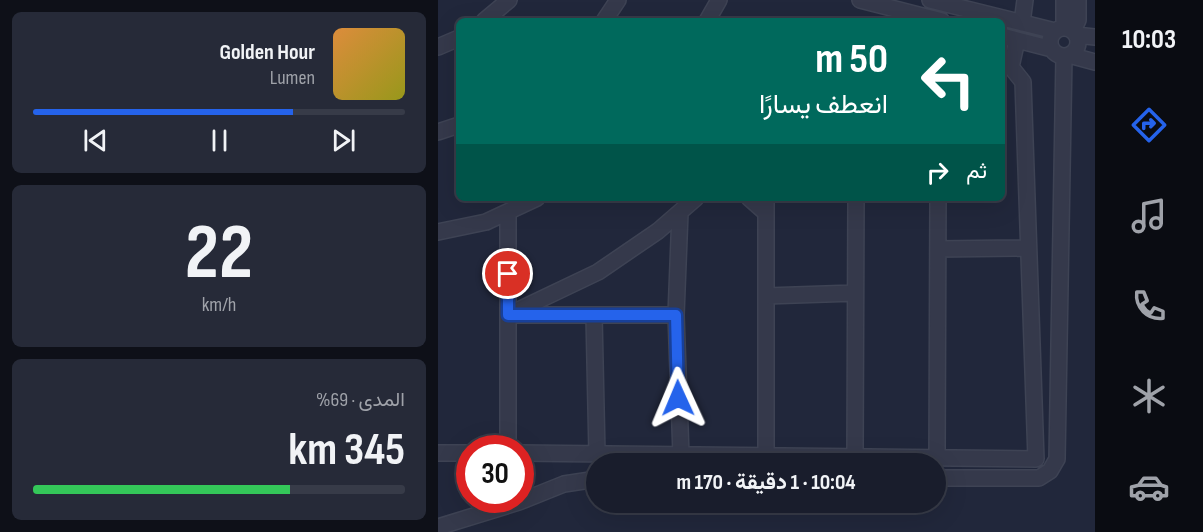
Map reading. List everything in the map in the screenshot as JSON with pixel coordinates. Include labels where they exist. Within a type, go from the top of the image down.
[{"type":"street","points":[[488,18],[509,0]]},
{"type":"street","points":[[606,18],[618,0]]},
{"type":"street","points":[[709,18],[719,0]]},
{"type":"street","points":[[860,0],[928,18]]},
{"type":"street","points":[[930,0],[1002,18]]},
{"type":"street","points":[[1022,23],[1024,0]]},
{"type":"street","points":[[1062,53],[1076,49],[1078,40],[1067,32],[1064,0]]},
{"type":"street","points":[[946,478],[1039,478],[1050,471],[1056,459],[1062,53],[1051,36],[1067,32],[1078,20],[1078,0]]},
{"type":"street","points":[[1005,19],[1095,37]]},
{"type":"street","points":[[946,458],[1036,459],[1023,82],[1011,67],[1009,38],[1095,62]]},
{"type":"street","points":[[438,47],[456,39]]},
{"type":"street","points":[[438,132],[456,126]]},
{"type":"street","points":[[438,232],[486,222],[531,201]]},
{"type":"street","points":[[508,315],[598,272],[642,242],[693,201]]},
{"type":"street","points":[[855,453],[856,201]]},
{"type":"street","points":[[937,453],[938,201]]},
{"type":"street","points":[[766,206],[766,453]]},
{"type":"street","points":[[508,213],[508,435]]},
{"type":"street","points":[[680,213],[676,315],[681,453]]},
{"type":"street","points":[[938,249],[1028,248]]},
{"type":"street","points":[[766,296],[855,293]]},
{"type":"street","points":[[508,315],[676,315]]},
{"type":"street","points":[[594,316],[597,453]]},
{"type":"street","points":[[438,453],[456,453]]},
{"type":"street","points":[[534,453],[586,454]]},
{"type":"street","points":[[438,527],[519,502],[564,484],[586,481]]},
{"type":"route","points":[[508,274],[508,315],[676,315],[678,398]]}]
